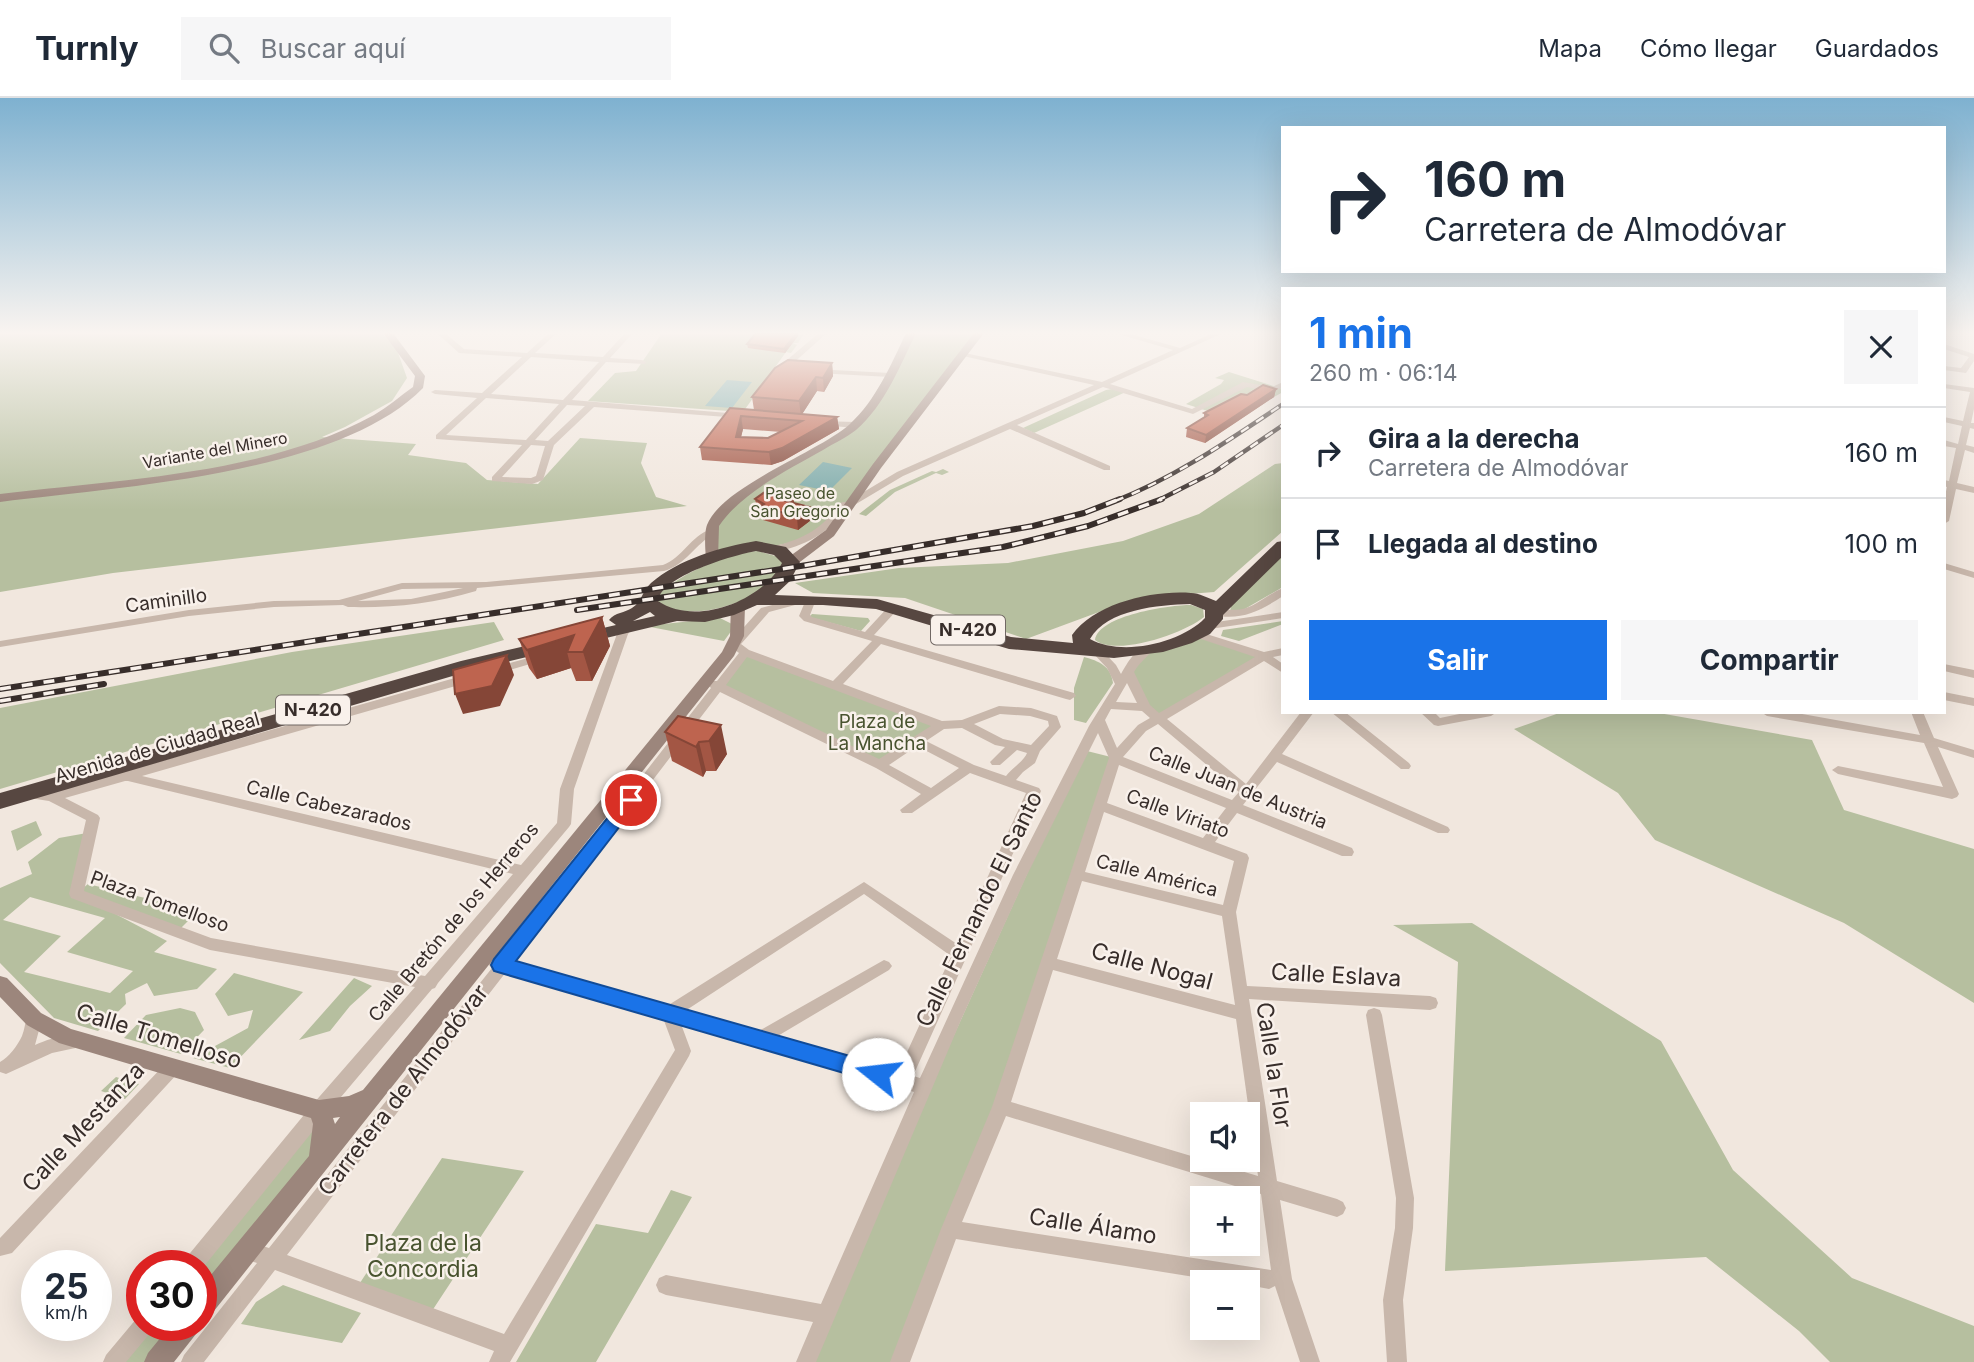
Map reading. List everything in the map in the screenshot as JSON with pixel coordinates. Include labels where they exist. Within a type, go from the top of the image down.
[{"type":"highway","name":"N-420","points":[[0,790],[467,653],[628,617],[649,603],[650,594],[664,580],[747,547],[774,549]]},
{"type":"highway","points":[[774,549],[786,554],[791,562],[789,572],[781,582]]},
{"type":"highway","points":[[1237,591],[1129,607],[1086,628],[1081,640],[1096,651],[1121,653],[1149,649],[1210,621],[1281,549]]},
{"type":"highway","name":"N-420","points":[[0,801],[468,664],[626,631],[670,618],[695,618],[744,603],[781,582],[795,593],[816,601]]},
{"type":"highway","points":[[1192,598],[1208,603],[1210,621]]},
{"type":"highway","name":"N-420","points":[[744,603],[816,601],[894,607],[1009,643],[1096,651]]},
{"type":"highway","points":[[649,603],[670,618]]},
{"type":"highway","name":"N-420","points":[[1044,645],[1086,628]]},
{"type":"main road","name":"Variante del Minero","points":[[0,498],[203,471],[316,446],[385,414],[413,392]]},
{"type":"main road","points":[[712,559],[715,551],[712,532],[714,523],[735,503],[787,467],[856,425],[878,392]]},
{"type":"main road","points":[[791,562],[826,537],[934,392]]},
{"type":"main road","points":[[739,648],[744,603]]},
{"type":"main road","name":"Carretera de Almodóvar","points":[[217,1287],[481,959],[548,893],[739,648]]},
{"type":"main road","name":"Calle Tomelloso","points":[[0,984],[34,1019],[50,1030],[85,1043],[320,1111]]},
{"type":"main road","name":"Carretera de Almodóvar","points":[[320,1159],[324,1124],[320,1111],[351,1106],[369,1098]]},
{"type":"main road","points":[[157,1362],[174,1341]]},
{"type":"street","points":[[435,392],[756,417]]},
{"type":"street","points":[[439,437],[489,392]]},
{"type":"street","points":[[575,392],[496,474],[495,479],[540,478],[550,444],[592,404]]},
{"type":"street","points":[[774,549],[799,544],[818,534],[861,487],[897,476],[1090,392]]},
{"type":"street","points":[[1129,392],[1193,412],[1231,392]]},
{"type":"street","points":[[1946,506],[1949,484],[1971,425],[1974,392]]},
{"type":"street","points":[[743,416],[750,407]]},
{"type":"street","points":[[1946,419],[1971,425]]},
{"type":"street","points":[[810,422],[856,425]]},
{"type":"street","points":[[1011,426],[1107,468]]},
{"type":"street","points":[[439,437],[550,444]]},
{"type":"street","points":[[1946,443],[1974,450]]},
{"type":"street","points":[[877,466],[884,473],[897,476]]},
{"type":"street","points":[[847,506],[897,476]]},
{"type":"street","points":[[1949,484],[1974,490]]},
{"type":"street","name":"Caminillo","points":[[339,603],[402,586],[486,585],[664,568],[678,562],[696,542],[712,532]]},
{"type":"street","points":[[1946,567],[1974,575]]},
{"type":"street","name":"Caminillo","points":[[0,644],[189,613],[274,604],[395,604],[442,598],[486,585]]},
{"type":"street","points":[[1210,621],[1247,614],[1281,592]]},
{"type":"street","points":[[816,601],[804,616],[1070,696]]},
{"type":"street","name":"Carretera de Almodóvar","points":[[739,648],[765,610],[776,605],[816,601]]},
{"type":"street","points":[[835,686],[894,607]]},
{"type":"street","points":[[1210,621],[1281,615]]},
{"type":"street","points":[[1210,621],[1281,669]]},
{"type":"street","name":"Avenida de Ciudad Real","points":[[24,793],[52,797],[626,631]]},
{"type":"street","name":"Calle Bretón de los Herreros","points":[[205,1250],[564,824],[567,789],[626,631]]},
{"type":"street","points":[[739,648],[941,725],[964,724],[999,710],[1031,712],[1053,719],[1055,727],[1034,750],[1031,760],[1018,769],[1008,782],[969,768],[917,741]]},
{"type":"street","name":"Calle Fernando El Santo","points":[[806,1362],[924,1087],[1020,875],[1108,705],[1136,659],[1149,649]]},
{"type":"street","points":[[1096,651],[1125,679],[1144,707],[1246,791]]},
{"type":"street","points":[[900,1362],[950,1228],[1001,1107],[1115,758],[1142,728],[1264,656],[1281,652]]},
{"type":"street","points":[[1946,667],[1974,674]]},
{"type":"street","points":[[711,684],[880,765],[931,794]]},
{"type":"street","points":[[1946,696],[1974,702]]},
{"type":"street","points":[[1108,705],[1144,707]]},
{"type":"street","points":[[1206,844],[1306,714]]},
{"type":"street","points":[[1340,714],[1405,766]]},
{"type":"street","points":[[1428,714],[1438,722],[1480,714]]},
{"type":"street","points":[[1778,714],[1928,740],[1974,754]]},
{"type":"street","points":[[1838,770],[1952,794],[1918,714]]},
{"type":"street","points":[[1099,721],[1115,758]]},
{"type":"street","points":[[964,724],[999,742],[1034,750]]},
{"type":"street","points":[[880,765],[941,725]]},
{"type":"street","points":[[996,762],[1014,746]]},
{"type":"street","points":[[1273,755],[1443,830]]},
{"type":"street","name":"Calle Juan de Austria","points":[[1115,758],[1347,852]]},
{"type":"street","points":[[907,810],[969,768]]},
{"type":"street","name":"Calle Cabezarados","points":[[126,777],[523,871]]},
{"type":"street","name":"Calle Fernando El Santo","points":[[902,1081],[1034,791],[1008,782]]},
{"type":"street","name":"Plaza Tomelloso","points":[[52,797],[93,818],[76,894],[210,944],[430,983]]},
{"type":"street","name":"Calle Viriato","points":[[1100,805],[1242,858]]},
{"type":"street","name":"Calle la Flor","points":[[1242,858],[1228,912],[1270,1187],[1275,1279],[1310,1362]]},
{"type":"street","name":"Calle América","points":[[1077,875],[1228,912]]},
{"type":"street","points":[[669,1013],[864,887],[961,955]]},
{"type":"street","name":"Carretera de Almodóvar","points":[[191,1362],[501,965],[548,893]]},
{"type":"street","points":[[481,959],[924,1087]]},
{"type":"street","name":"Calle Nogal","points":[[1049,963],[1243,1014]]},
{"type":"street","points":[[758,1039],[884,966]]},
{"type":"street","name":"Calle Eslava","points":[[1240,992],[1430,1003]]},
{"type":"street","points":[[247,1250],[504,1354],[683,1051],[669,1013]]},
{"type":"street","points":[[1374,1015],[1405,1198],[1404,1228],[1393,1300],[1397,1362]]},
{"type":"street","points":[[3,1069],[29,1041],[34,1019]]},
{"type":"street","points":[[3,1069],[50,1046],[85,1043]]},
{"type":"street","name":"Calle Mestanza","points":[[0,1247],[5,1246],[172,1068]]},
{"type":"street","points":[[1001,1107],[1337,1208]]},
{"type":"street","name":"Calle Álamo","points":[[950,1228],[1275,1279]]},
{"type":"street","points":[[666,1285],[826,1315]]},
{"type":"street","points":[[113,1362],[131,1341]]},
{"type":"green space","points":[[0,392],[398,392],[392,401],[322,437],[416,444],[408,455],[466,463],[487,480],[538,484],[580,438],[647,443],[641,463],[656,497],[687,506],[113,573],[0,592]]},
{"type":"green space","points":[[597,392],[757,392],[743,412],[588,401]]},
{"type":"green space","name":"Paseo de San Gregorio","points":[[876,392],[933,392],[846,503],[808,539],[712,559],[712,526],[735,503],[859,421]]},
{"type":"green space","points":[[1102,392],[1126,392],[1034,433],[1023,428]]},
{"type":"green space","points":[[1207,392],[1281,392],[1274,397],[1220,415],[1186,404]]},
{"type":"green space","points":[[1281,463],[1281,533],[1214,592],[1137,598],[1026,639],[905,598],[813,593],[795,583],[899,568],[1008,563],[1123,541],[1199,514],[1275,464]]},
{"type":"green space","points":[[943,469],[949,472],[942,475],[936,473],[895,492],[866,516],[859,514],[890,490],[932,471]]},
{"type":"green space","points":[[758,551],[779,557],[783,563],[776,576],[747,598],[728,606],[688,611],[671,608],[658,601],[658,594],[692,572],[718,560]]},
{"type":"green space","points":[[1281,557],[1281,588],[1243,610],[1230,612],[1231,606]]},
{"type":"green space","points":[[1191,605],[1203,609],[1204,617],[1167,636],[1119,646],[1105,645],[1095,640],[1099,631],[1122,618],[1152,609]]},
{"type":"green space","points":[[812,614],[868,618],[870,621],[861,631],[809,617]]},
{"type":"green space","points":[[720,618],[732,624],[732,630],[724,641],[645,626]]},
{"type":"green space","points":[[1281,621],[1281,625],[1239,641],[1221,636],[1223,630]]},
{"type":"green space","points":[[494,622],[504,640],[0,789],[0,708],[292,652]]},
{"type":"green space","points":[[1196,634],[1264,656],[1159,717],[1145,707],[1129,674],[1136,659]]},
{"type":"green space","name":"Plaza de La Mancha","points":[[745,652],[941,725],[880,765],[718,686]]},
{"type":"green space","points":[[1084,657],[1103,665],[1110,672],[1113,683],[1086,723],[1074,720],[1074,688]]},
{"type":"green space","points":[[1556,714],[1664,714],[1812,740],[1844,810],[1974,849],[1974,1003],[1844,923],[1655,840],[1618,793],[1514,729]]},
{"type":"green space","points":[[1083,750],[1115,758],[906,1362],[806,1362]]},
{"type":"green space","points":[[36,821],[42,835],[17,851],[11,831]]},
{"type":"green space","points":[[87,833],[76,894],[88,884],[198,911],[178,931],[81,896],[167,941],[154,952],[217,969],[197,989],[154,996],[147,983],[125,994],[126,1004],[98,1031],[54,1018],[0,963],[0,888],[32,874],[28,862],[59,838]],"holes":[[[30,897],[105,918],[67,952],[133,971],[110,993],[24,972],[61,936],[3,920]]]},
{"type":"green space","points":[[1472,923],[1661,1041],[1733,1170],[1852,1278],[1974,1326],[1974,1362],[1830,1362],[1799,1331],[1706,1257],[1445,1271],[1458,962],[1393,925]]},
{"type":"green space","points":[[234,973],[303,992],[230,1068],[193,1058],[248,1028],[253,1010],[228,1016],[215,994]]},
{"type":"green space","points":[[354,978],[372,986],[350,1006],[330,1031],[299,1040]]},
{"type":"green space","points":[[180,1008],[195,1012],[204,1030],[181,1054],[124,1038],[146,1015]]},
{"type":"green space","points":[[116,1077],[139,1084],[125,1099],[101,1091]]},
{"type":"green space","points":[[319,1110],[324,1140],[217,1285],[217,1250],[205,1250]]},
{"type":"green space","name":"Plaza de la Concordia","points":[[442,1158],[524,1171],[428,1317],[356,1289]]},
{"type":"green space","points":[[671,1190],[692,1197],[596,1362],[516,1362],[596,1224],[648,1233]]},
{"type":"green space","points":[[283,1285],[361,1313],[342,1343],[241,1324],[256,1302]]},
{"type":"green space","points":[[131,1341],[174,1341],[157,1362],[113,1362]]},
{"type":"water","points":[[717,392],[744,392],[732,408],[705,406]]},
{"type":"water","points":[[823,462],[852,468],[829,491],[799,485]]},
{"type":"building","points":[[756,392],[805,392],[799,401],[752,397]]},
{"type":"building","points":[[1252,392],[1271,392],[1206,435],[1187,428],[1208,415],[1204,413],[1241,394]]},
{"type":"building","points":[[730,408],[837,417],[782,448],[769,452],[700,447]],"holes":[[[741,416],[802,421],[768,438],[736,437]]]},
{"type":"building","points":[[769,489],[793,495],[786,501],[809,507],[797,517],[761,506],[764,504],[755,499]]},
{"type":"building","points":[[602,617],[583,652],[567,652],[574,635],[527,650],[519,639]]},
{"type":"building","points":[[507,655],[492,686],[455,694],[453,670]]},
{"type":"building","points":[[678,716],[721,725],[709,741],[699,742],[696,747],[665,732]]},
{"type":"railway","points":[[1116,500],[1181,469],[1281,405]]},
{"type":"railway","points":[[1158,500],[1214,472],[1281,426]]},
{"type":"railway","points":[[1116,500],[1120,499]]},
{"type":"railway","points":[[1158,500],[1162,499]]},
{"type":"railway","points":[[0,689],[807,565],[1033,526],[1084,513],[1116,500]]},
{"type":"railway","points":[[577,610],[1003,547],[1088,526],[1158,500]]},
{"type":"railway","points":[[0,701],[104,684]]},
{"type":"route","points":[[631,800],[501,965],[878,1074]]}]
